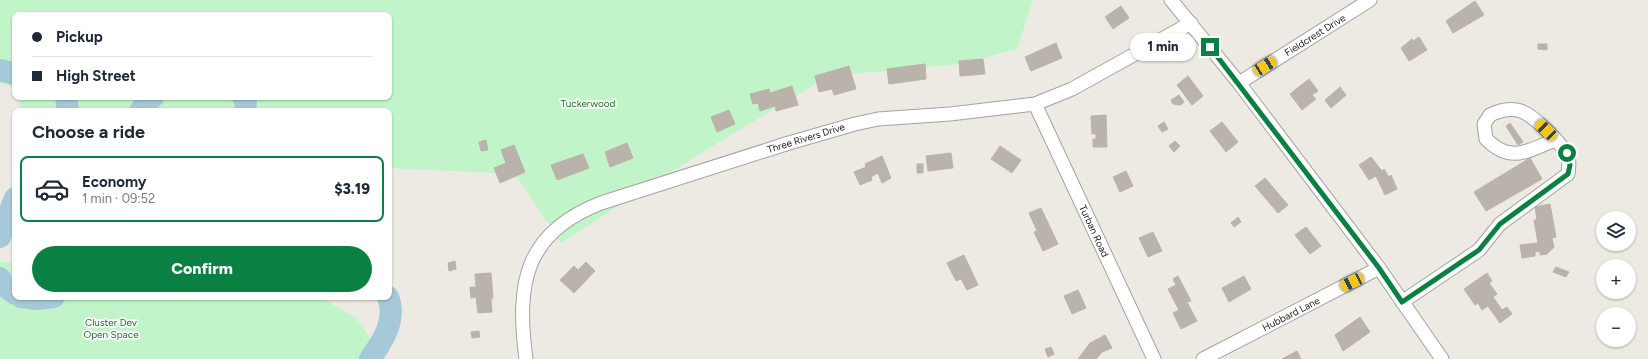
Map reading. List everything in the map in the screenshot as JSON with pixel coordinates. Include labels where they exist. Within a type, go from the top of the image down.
[{"type":"street","points":[[1170,0],[1239,83],[1379,268],[1442,359]]},
{"type":"street","name":"Fieldcrest Drive","points":[[1239,83],[1370,0]]},
{"type":"street","name":"Three Rivers Drive","points":[[526,359],[522,306],[529,269],[540,246],[565,221],[576,214],[601,203],[789,143],[855,124],[878,119],[950,114],[1035,104],[1072,89],[1190,23]]},
{"type":"street","name":"Turban Road","points":[[1035,104],[1154,359]]},
{"type":"street","points":[[1402,302],[1479,250],[1500,224],[1568,174],[1570,165],[1567,153],[1555,140],[1536,121],[1518,110],[1500,110],[1490,115],[1484,124],[1486,139],[1507,153],[1513,155],[1519,154],[1555,140]]},
{"type":"street","name":"Hubbard Lane","points":[[1203,359],[1379,268]]},
{"type":"green space","name":"Tuckerwood","points":[[0,0],[1033,0],[1017,49],[960,64],[829,76],[698,155],[561,243],[515,174],[392,168],[392,108],[19,108],[20,100],[392,100],[392,12],[12,12],[12,88],[0,83]]},
{"type":"green space","name":"Cluster Dev Open Space","points":[[0,258],[1,262],[12,263],[12,300],[325,300],[356,318],[380,352],[376,359],[0,359]]},
{"type":"building","points":[[1475,1],[1484,15],[1453,33],[1446,21]]},
{"type":"building","points":[[1121,6],[1129,18],[1113,29],[1105,17]]},
{"type":"building","points":[[1419,37],[1427,50],[1409,61],[1401,48],[1412,39],[1413,41]]},
{"type":"building","points":[[1056,43],[1062,58],[1031,71],[1025,57]]},
{"type":"building","points":[[1538,44],[1547,44],[1547,50],[1538,49]]},
{"type":"building","points":[[983,59],[985,74],[960,76],[959,61]]},
{"type":"building","points":[[925,64],[926,79],[889,84],[887,69]]},
{"type":"building","points":[[849,66],[856,89],[834,95],[832,89],[819,92],[815,76]]},
{"type":"building","points":[[1188,76],[1203,96],[1192,105],[1177,85]]},
{"type":"building","points":[[1309,79],[1318,91],[1312,95],[1316,99],[1302,110],[1290,94]]},
{"type":"building","points":[[792,86],[798,105],[776,111],[775,106],[760,111],[758,103],[753,104],[750,94],[769,89],[770,93]]},
{"type":"building","points":[[1340,87],[1346,95],[1331,108],[1325,100]]},
{"type":"building","points":[[1179,95],[1184,102],[1181,105],[1173,104],[1171,100]]},
{"type":"building","points":[[729,110],[735,124],[717,132],[711,117]]},
{"type":"building","points":[[1106,115],[1107,147],[1093,147],[1093,139],[1096,139],[1096,134],[1092,134],[1091,116]]},
{"type":"building","points":[[1164,122],[1168,129],[1162,132],[1158,126]]},
{"type":"building","points":[[1222,122],[1238,142],[1226,152],[1210,131]]},
{"type":"building","points":[[1510,123],[1523,142],[1518,145],[1506,126]]},
{"type":"building","points":[[486,140],[488,150],[481,151],[479,142]]},
{"type":"building","points":[[1175,141],[1180,146],[1174,152],[1169,146]]},
{"type":"building","points":[[627,143],[633,158],[610,167],[605,152]]},
{"type":"building","points":[[514,145],[525,172],[500,183],[494,168],[506,163],[501,150]]},
{"type":"building","points":[[1000,146],[1021,160],[1012,173],[991,159]]},
{"type":"building","points":[[951,153],[953,168],[928,171],[926,156]]},
{"type":"building","points":[[583,154],[589,168],[557,180],[551,165]]},
{"type":"building","points":[[882,156],[891,178],[882,183],[878,173],[871,177],[872,180],[860,185],[854,172],[866,167],[865,164]]},
{"type":"building","points":[[1371,157],[1382,171],[1384,169],[1389,177],[1391,175],[1397,189],[1385,195],[1376,176],[1369,180],[1359,165]]},
{"type":"building","points":[[1530,158],[1542,179],[1486,211],[1474,192]]},
{"type":"building","points":[[917,164],[923,164],[923,173],[917,173]]},
{"type":"building","points":[[1126,171],[1133,186],[1120,192],[1113,177]]},
{"type":"building","points":[[1265,178],[1288,205],[1278,213],[1255,186]]},
{"type":"building","points":[[1550,204],[1556,237],[1552,238],[1554,247],[1547,254],[1540,255],[1540,251],[1535,252],[1535,256],[1522,258],[1520,245],[1538,243],[1534,220],[1537,220],[1535,207]]},
{"type":"building","points":[[1041,208],[1058,244],[1043,251],[1034,232],[1037,231],[1029,213]]},
{"type":"building","points":[[1238,217],[1241,222],[1234,227],[1231,223]]},
{"type":"building","points":[[1306,227],[1321,246],[1310,254],[1295,235]]},
{"type":"building","points":[[1153,232],[1162,251],[1148,257],[1139,238]]},
{"type":"building","points":[[964,255],[978,285],[967,290],[961,279],[956,281],[947,263]]},
{"type":"building","points":[[455,261],[456,269],[449,271],[448,263]]},
{"type":"building","points":[[586,262],[595,271],[574,293],[560,280],[574,266],[578,270]]},
{"type":"building","points":[[1556,267],[1569,272],[1566,277],[1553,272]]},
{"type":"building","points":[[491,273],[493,298],[491,299],[492,312],[478,313],[476,297],[471,298],[470,287],[476,287],[475,274]]},
{"type":"building","points":[[1487,273],[1492,281],[1489,283],[1497,294],[1493,297],[1502,310],[1507,307],[1512,314],[1500,323],[1488,306],[1482,310],[1478,303],[1475,305],[1464,289]]},
{"type":"building","points":[[1178,276],[1191,301],[1187,302],[1197,321],[1181,329],[1173,313],[1179,310],[1168,289],[1176,285],[1173,279]]},
{"type":"building","points":[[1244,276],[1251,289],[1229,302],[1222,288]]},
{"type":"building","points":[[1078,290],[1086,308],[1072,314],[1064,296]]},
{"type":"building","points":[[1360,317],[1370,332],[1343,351],[1335,335]]},
{"type":"building","points":[[479,331],[480,337],[472,338],[471,332]]},
{"type":"building","points":[[1105,335],[1112,348],[1102,352],[1096,359],[1078,359],[1090,343]]},
{"type":"building","points":[[1051,347],[1054,354],[1048,357],[1045,349]]},
{"type":"building","points":[[1297,351],[1301,359],[1282,359]]},
{"type":"waterway","points":[[0,70],[12,73]]},
{"type":"waterway","points":[[66,100],[68,108]]},
{"type":"waterway","points":[[142,108],[148,100]]},
{"type":"waterway","points":[[245,108],[246,100]]},
{"type":"waterway","points":[[0,237],[12,206]]},
{"type":"waterway","points":[[0,278],[2,284],[12,292]]},
{"type":"waterway","points":[[370,359],[380,345],[390,322],[391,313],[389,300]]},
{"type":"route","points":[[1210,47],[1379,268],[1402,302],[1479,250],[1500,224],[1521,207],[1568,174],[1570,165],[1567,153]]}]
